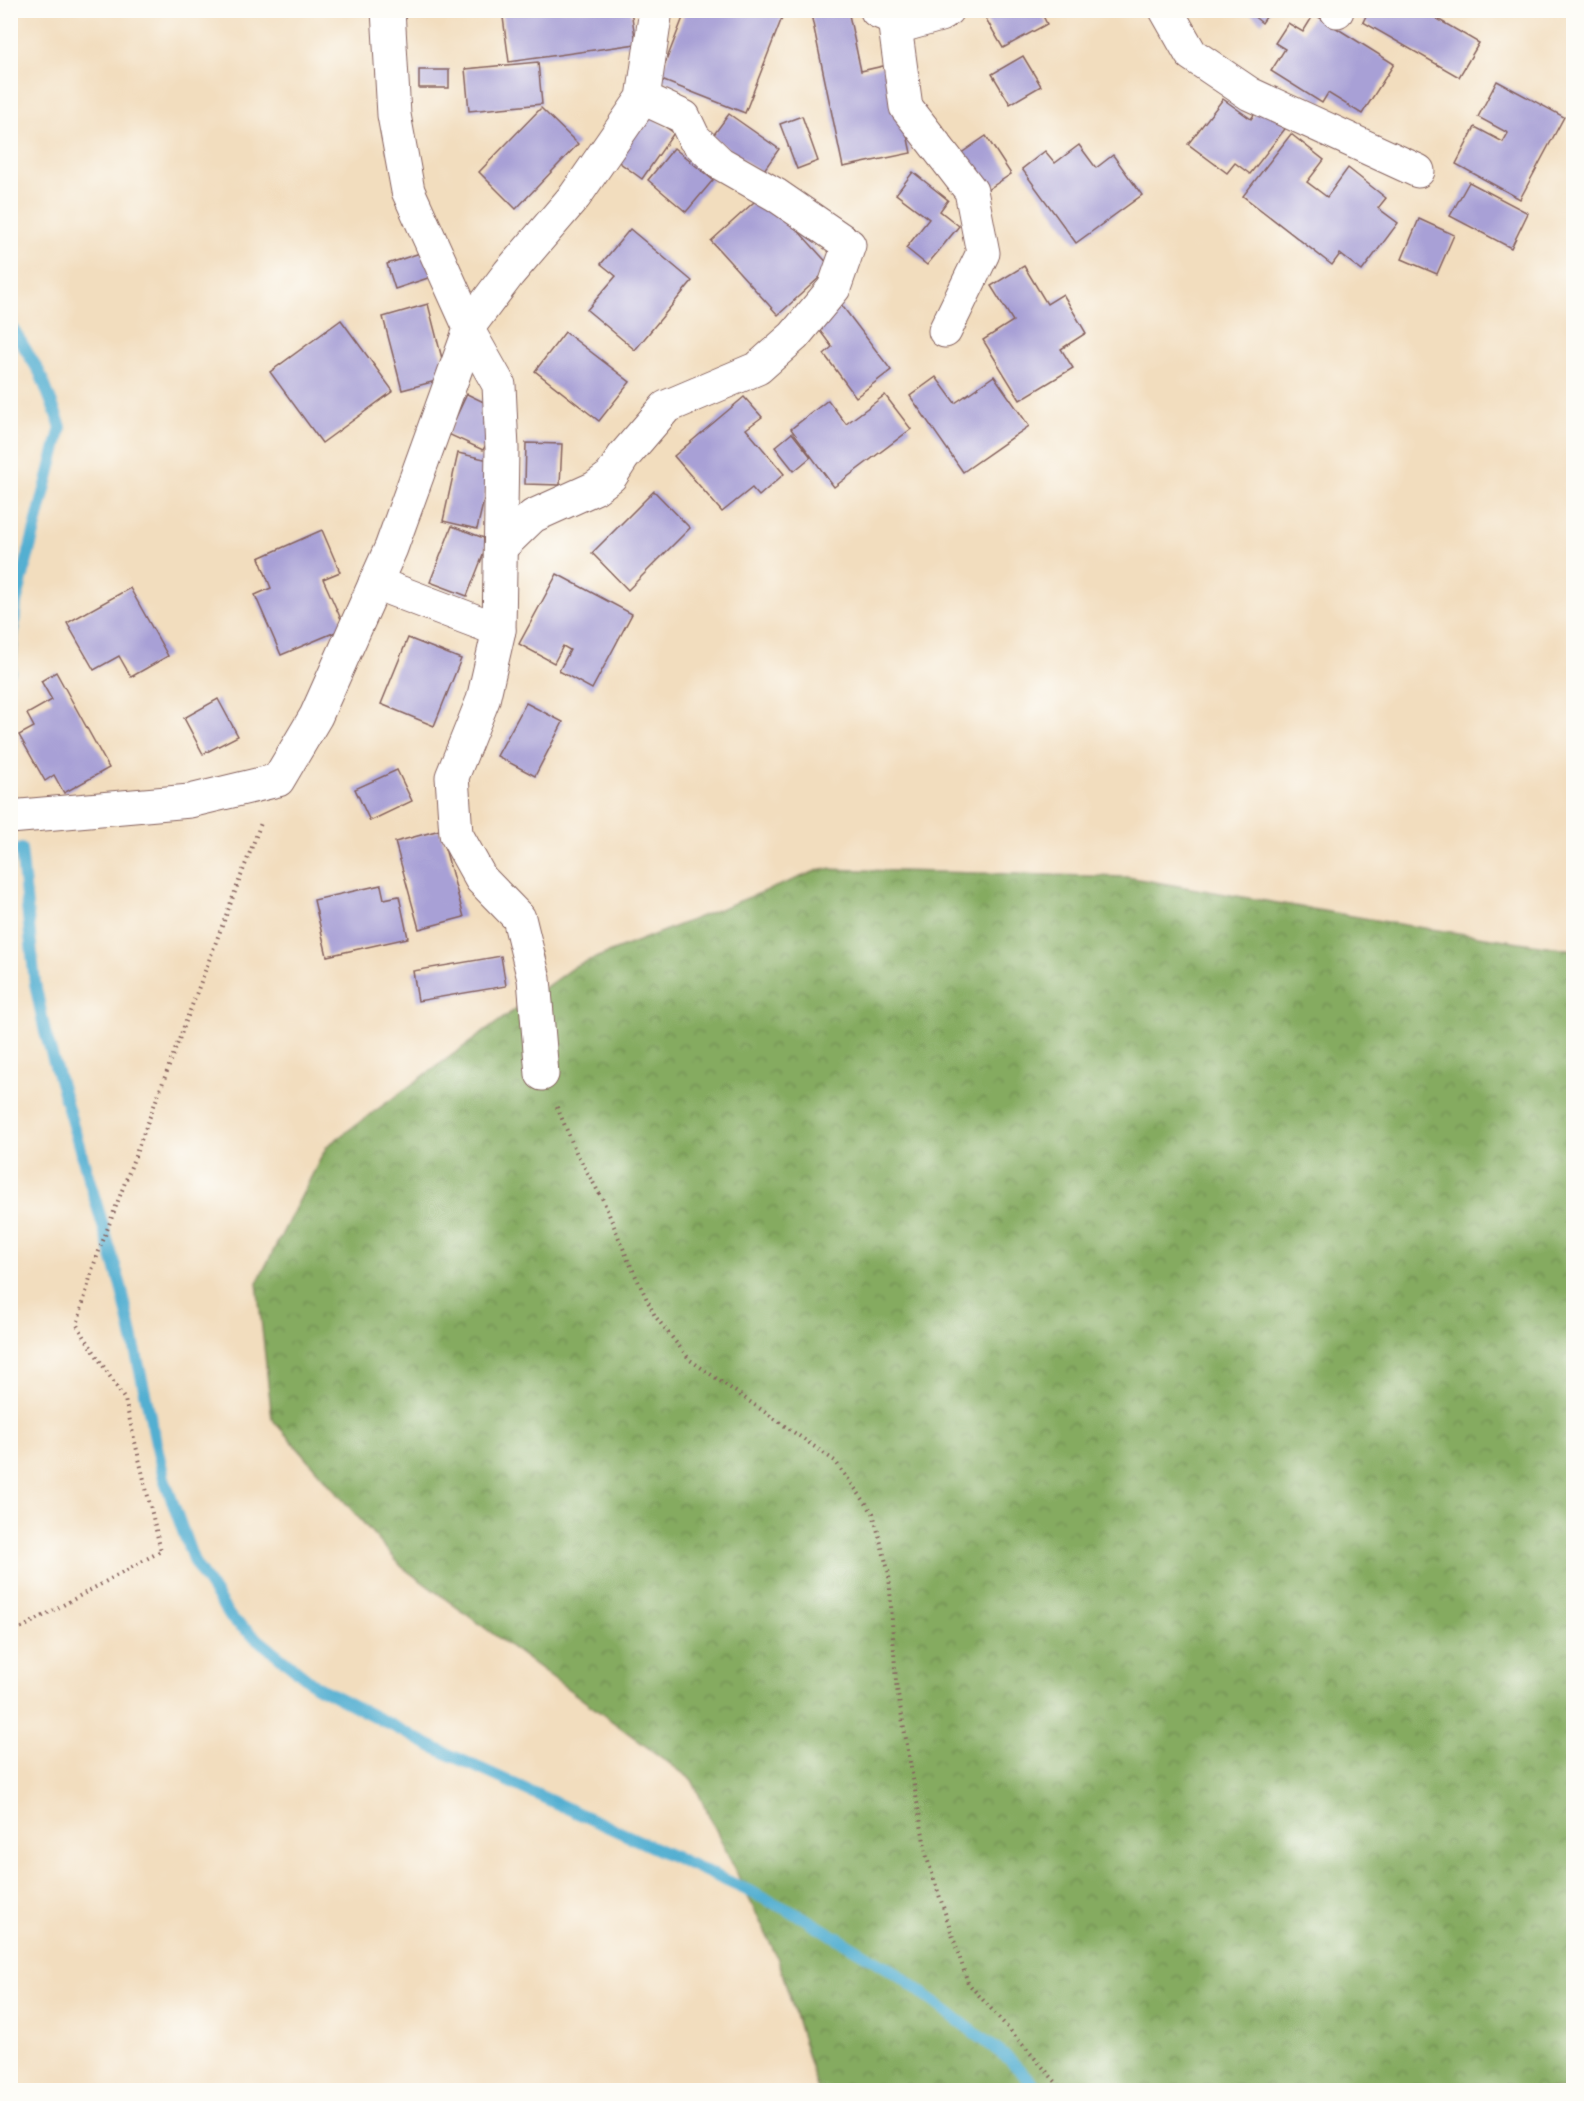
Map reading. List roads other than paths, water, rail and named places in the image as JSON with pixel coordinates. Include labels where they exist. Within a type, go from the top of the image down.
[{"type":"street","points":[[388,10],[394,115],[408,191],[469,329],[499,385],[502,448],[499,630],[483,700],[452,777],[456,834],[481,879],[519,918],[534,979],[542,1074]]},
{"type":"street","points":[[10,817],[190,801],[278,780],[316,716],[395,537],[469,329],[509,273],[575,196],[643,98],[655,17],[653,10]]},
{"type":"street","points":[[885,15],[908,24],[940,15],[946,10]]},
{"type":"street","points":[[1166,10],[1191,54],[1250,94],[1418,171]]},
{"type":"street","points":[[885,15],[906,107],[971,191],[983,253],[945,331]]},
{"type":"street","points":[[501,547],[533,516],[595,488],[611,476],[623,457],[666,407],[758,368],[794,336],[834,288],[849,244],[777,195],[720,163],[694,138],[684,117],[643,98]]},
{"type":"street","points":[[375,583],[499,630]]},
{"type":"waterway","points":[[10,324],[40,373],[61,427],[16,603],[10,671]]},
{"type":"waterway","points":[[21,849],[35,983],[45,1032],[121,1286],[164,1478],[194,1562],[231,1618],[316,1686],[437,1749],[802,1917],[896,1973],[1009,2059],[1039,2090]]}]
